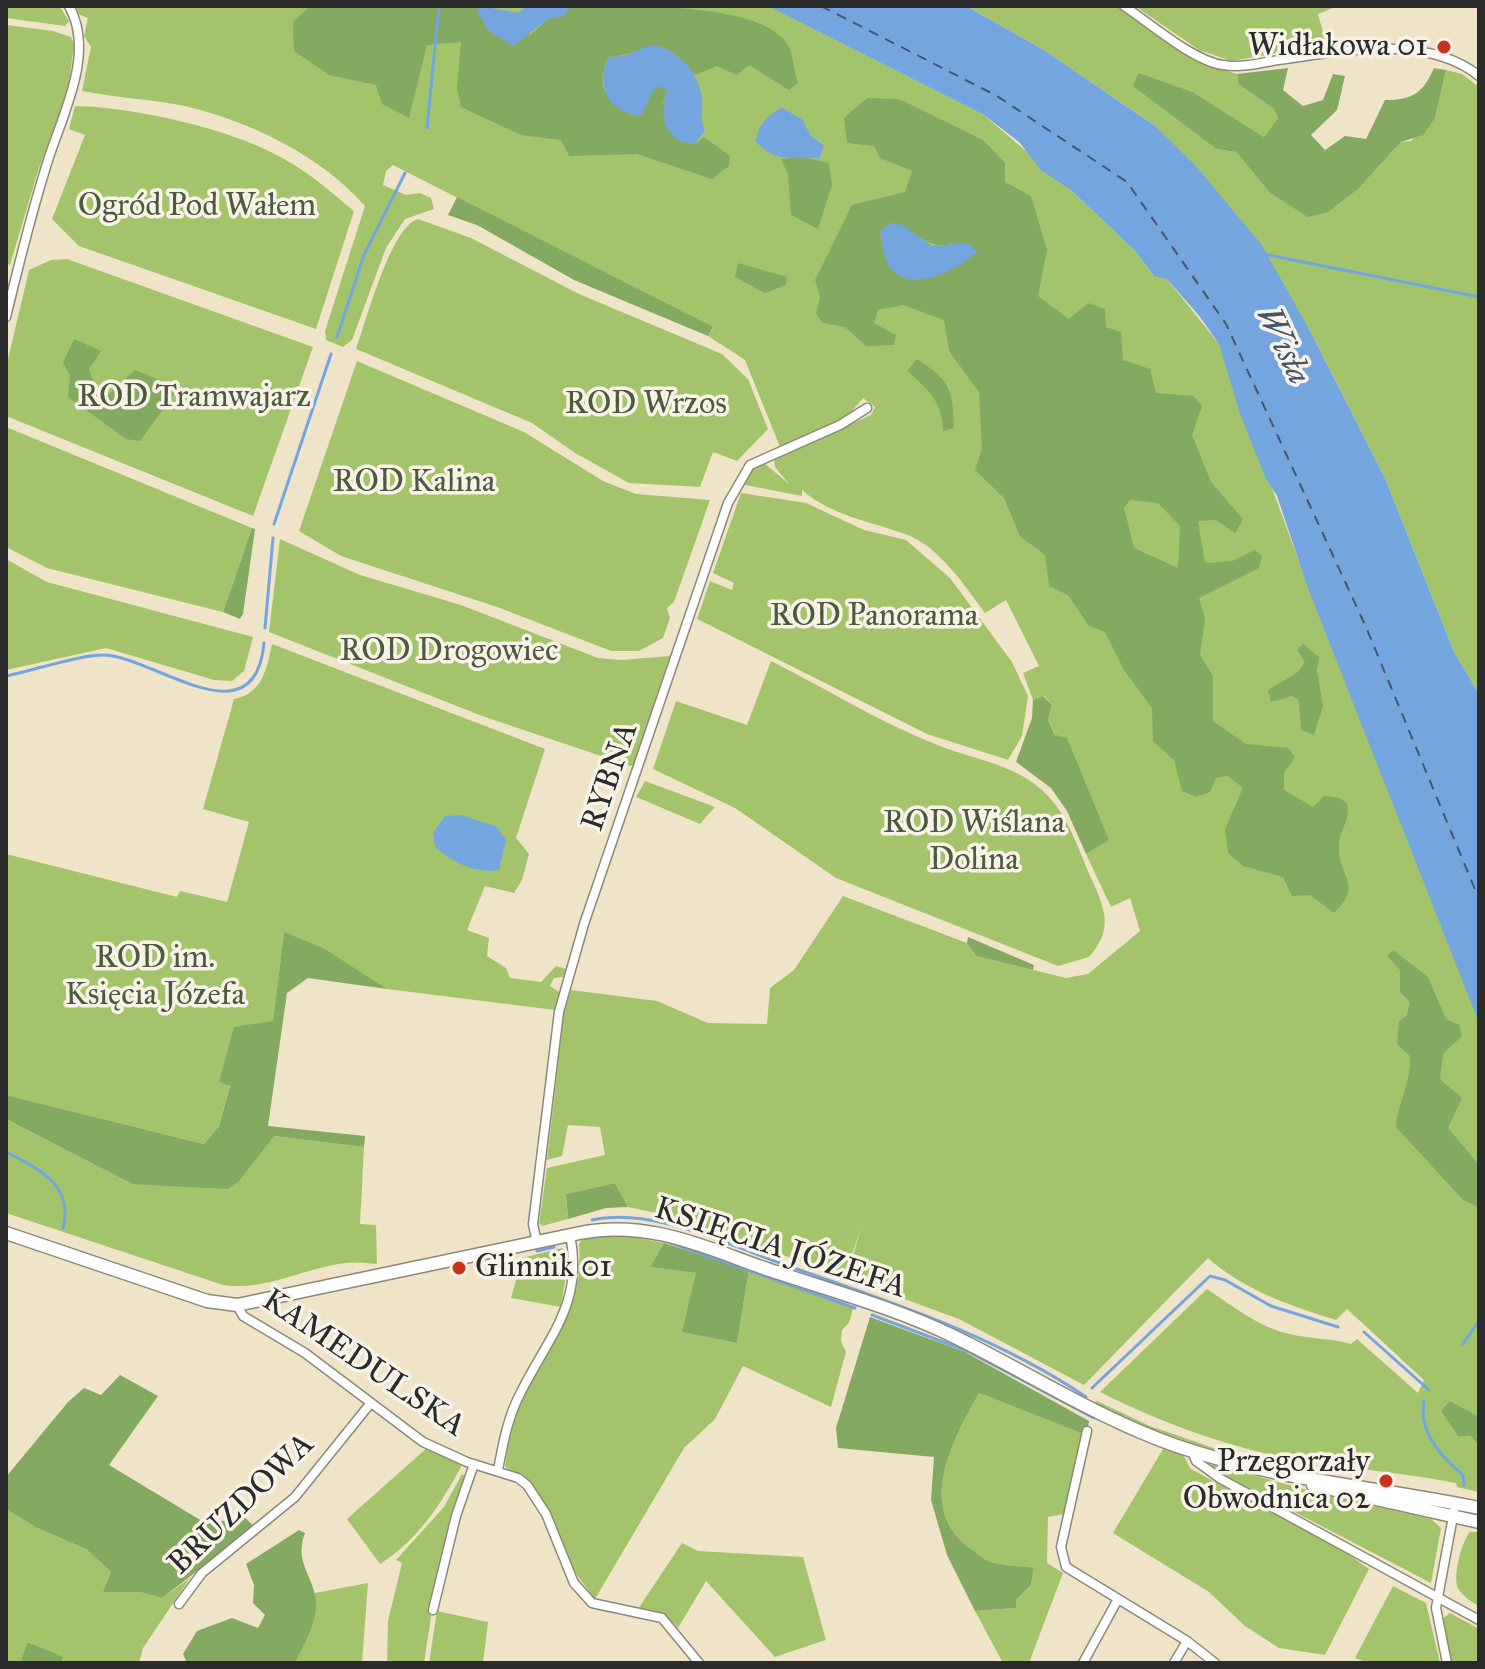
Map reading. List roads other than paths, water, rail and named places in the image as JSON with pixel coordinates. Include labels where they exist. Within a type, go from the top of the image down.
[{"type":"main road","name":"KSIĘCIA JÓZEFA","points":[[6,1233],[197,1298],[237,1305],[570,1235],[632,1227],[686,1240],[952,1335],[1106,1416],[1192,1451],[1349,1495],[1479,1522]]},
{"type":"main road","name":"KSIĘCIA JÓZEFA","points":[[1299,1479],[1479,1508]]},
{"type":"street","points":[[6,317],[44,171],[72,97],[79,28],[69,6]]},
{"type":"street","points":[[1124,6],[1201,57],[1224,65],[1339,53],[1421,51],[1456,60],[1479,76]]},
{"type":"street","name":"RYBNA","points":[[537,1243],[535,1209],[559,1012],[584,924],[728,503],[750,465],[840,425],[867,408]]},
{"type":"street","points":[[498,1470],[510,1419],[520,1393],[559,1329],[567,1309],[572,1290],[570,1235]]},
{"type":"street","name":"KAMEDULSKA","points":[[237,1305],[243,1316],[305,1353],[423,1442],[474,1464],[498,1470],[527,1485],[546,1514],[574,1583],[585,1597],[601,1606],[662,1618],[699,1663]]},
{"type":"street","name":"BRUZDOWA","points":[[179,1604],[202,1573],[295,1497],[370,1404]]},
{"type":"street","points":[[1087,1431],[1061,1547],[1066,1567],[1187,1641],[1215,1663]]},
{"type":"street","name":"KSIĘCIA JÓZEFA","points":[[1192,1451],[1206,1470],[1479,1620]]},
{"type":"street","points":[[433,1610],[456,1516],[474,1464]]},
{"type":"street","points":[[1447,1663],[1436,1623],[1436,1597],[1455,1503]]},
{"type":"street","points":[[1083,1663],[1118,1599]]},
{"type":"street","points":[[1174,1663],[1187,1641]]},
{"type":"water","points":[[481,6],[518,13],[527,6],[572,6],[563,16],[548,19],[513,46],[489,31],[477,11]]},
{"type":"water","name":"Wisła","points":[[768,6],[966,6],[1044,50],[1155,126],[1195,165],[1261,244],[1309,329],[1385,478],[1454,652],[1479,694],[1479,1023],[1309,591],[1277,496],[1265,477],[1240,414],[1219,344],[1167,279],[1154,276],[1135,251],[1071,190],[1041,170],[1019,142],[984,115]]},
{"type":"water","points":[[651,45],[678,56],[700,88],[705,130],[695,144],[677,139],[666,127],[663,111],[667,92],[662,87],[655,87],[641,116],[620,110],[604,88],[608,58],[627,55]]},
{"type":"water","points":[[782,108],[802,119],[810,135],[824,146],[819,159],[778,156],[756,142],[764,121]]},
{"type":"water","points":[[890,223],[902,225],[932,246],[968,243],[977,252],[935,276],[910,279],[900,276],[886,261],[880,232]]},
{"type":"water","points":[[461,815],[495,826],[506,839],[499,870],[465,866],[435,847],[433,833],[445,816]]},
{"type":"waterway","points":[[427,128],[439,6]]},
{"type":"waterway","points":[[337,337],[364,255],[405,173]]},
{"type":"waterway","points":[[1263,254],[1479,297]]},
{"type":"waterway","points":[[274,524],[331,354]]},
{"type":"waterway","points":[[265,628],[273,538]]},
{"type":"waterway","points":[[6,676],[68,660],[103,655],[124,659],[198,687],[222,691],[242,687],[257,673],[264,643]]},
{"type":"waterway","points":[[6,1152],[51,1180],[63,1200],[63,1228]]},
{"type":"waterway","points":[[592,1220],[616,1217],[641,1219],[666,1223],[719,1240],[943,1323],[1016,1356],[1086,1397]]},
{"type":"waterway","points":[[589,1238],[609,1235]]},
{"type":"waterway","points":[[671,1243],[855,1308]]},
{"type":"waterway","points":[[537,1251],[554,1247]]},
{"type":"waterway","points":[[1092,1388],[1210,1276],[1225,1280],[1271,1306],[1338,1327]]},
{"type":"waterway","points":[[872,1315],[967,1351],[1094,1418]]},
{"type":"waterway","points":[[1462,1345],[1479,1321]]},
{"type":"waterway","points":[[1364,1332],[1429,1390]]},
{"type":"waterway","points":[[1424,1401],[1424,1423],[1428,1433],[1439,1452],[1463,1475],[1464,1485]]},
{"type":"place","name":"Widłakowa 01","points":[[1444,47]]},
{"type":"place","name":"Glinnik 01","points":[[459,1268]]},
{"type":"place","name":"Przegorzały Obwodnica 02","points":[[1386,1481]]},
{"type":"park label","name":"Ogród Pod Wałem","points":[[197,207]]},
{"type":"park label","name":"ROD Tramwajarz","points":[[194,398]]},
{"type":"park label","name":"ROD Wrzos","points":[[646,405]]},
{"type":"park label","name":"ROD Kalina","points":[[414,483]]},
{"type":"park label","name":"ROD Panorama","points":[[874,617]]},
{"type":"park label","name":"ROD Drogowiec","points":[[449,652]]},
{"type":"park label","name":"ROD Wiślana Dolina","points":[[974,842]]},
{"type":"park label","name":"ROD im. Księcia Józefa","points":[[155,978]]}]
